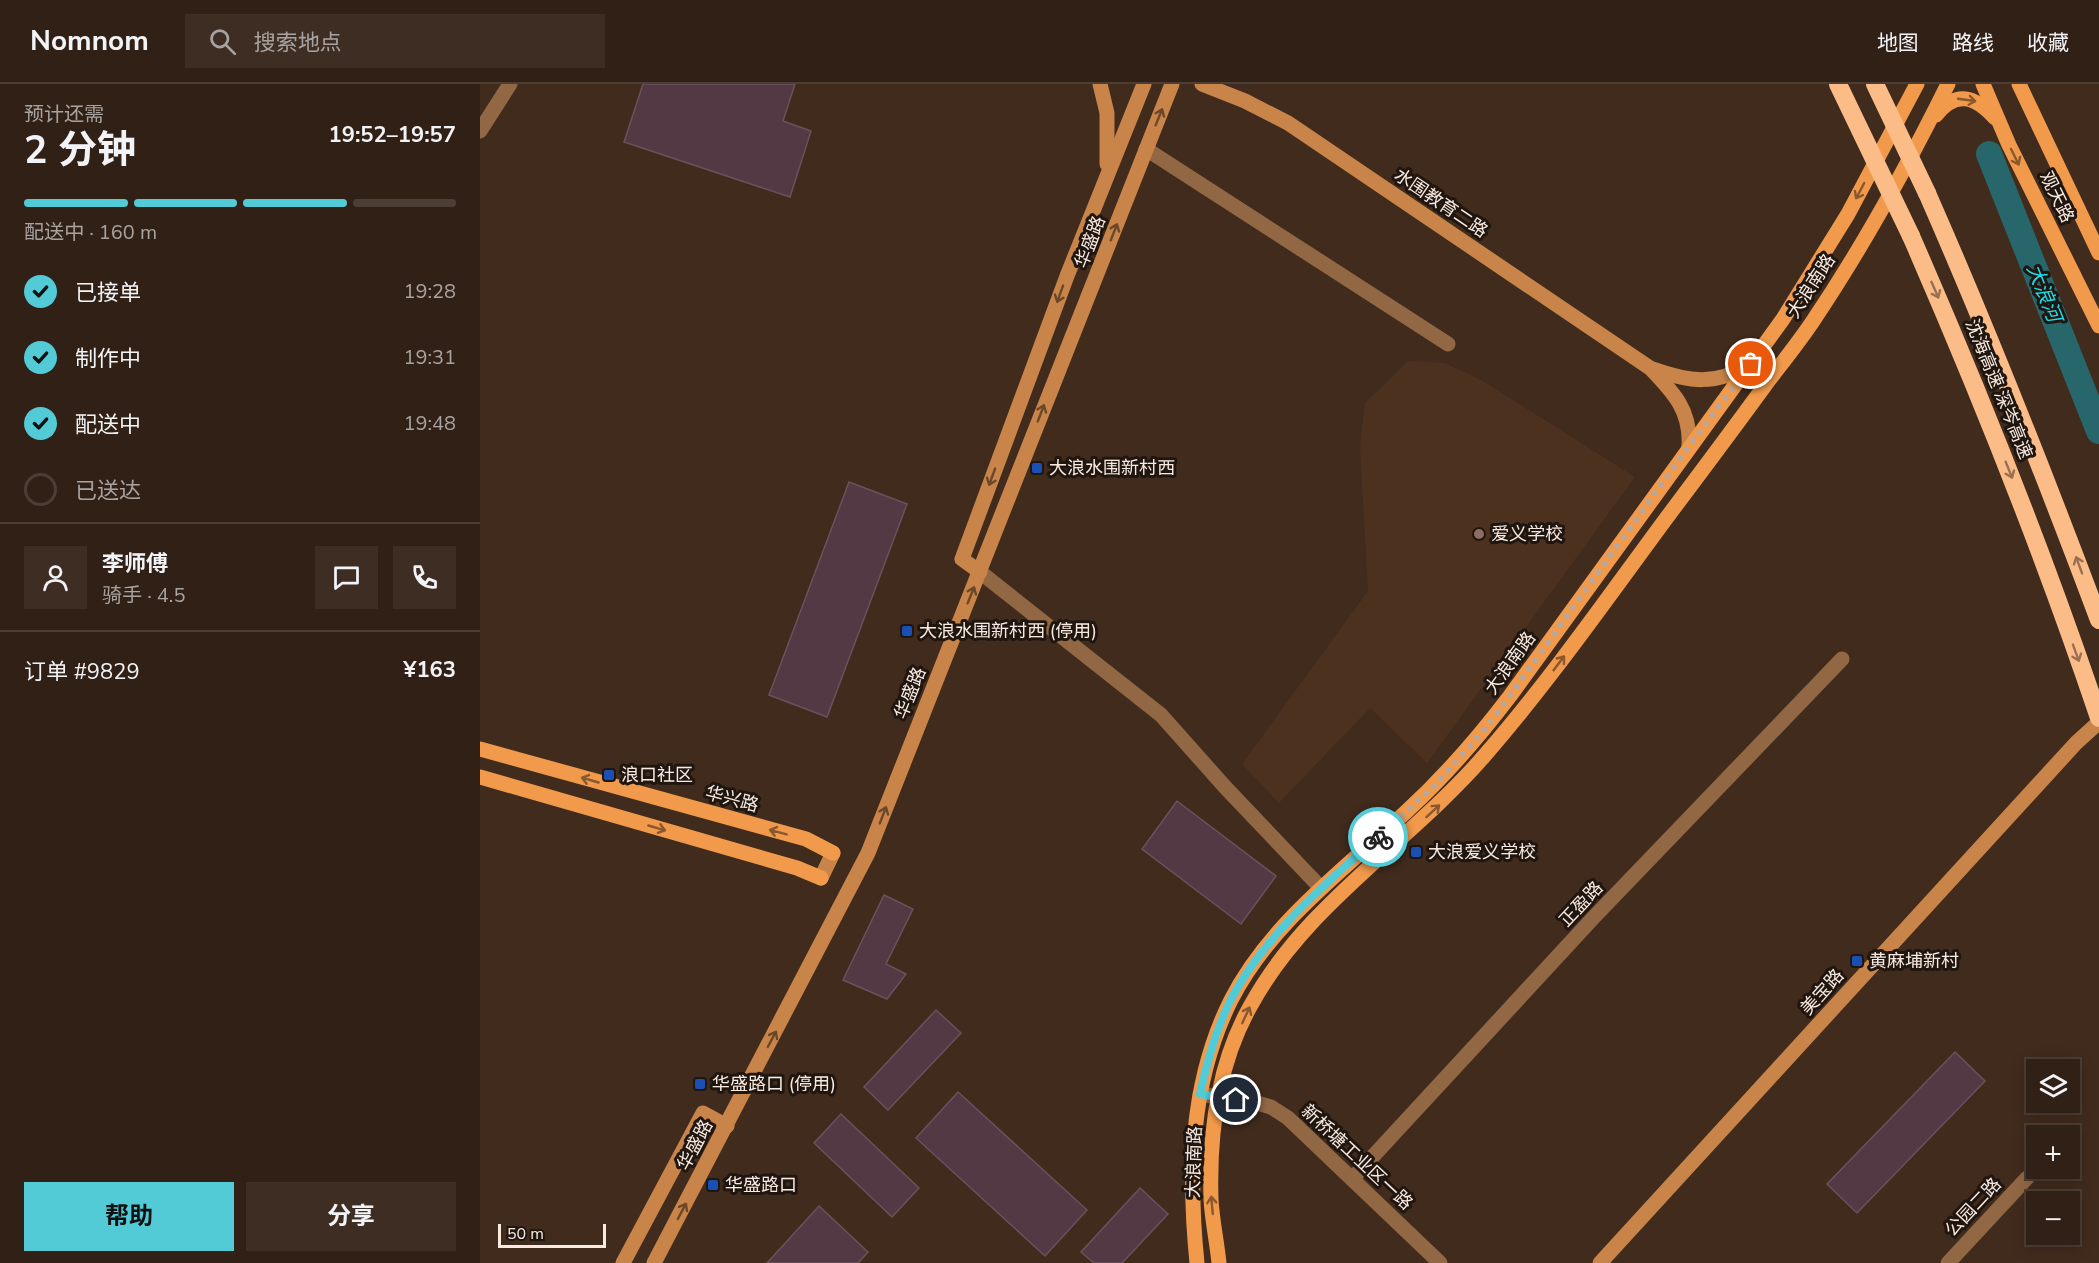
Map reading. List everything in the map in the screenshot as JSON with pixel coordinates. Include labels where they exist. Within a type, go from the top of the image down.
[{"type":"highway","name":"沈海高速 深岑高速","points":[[1838,84],[1911,236],[1970,371],[2028,517],[2099,720]]},
{"type":"highway","name":"沈海高速 深岑高速","points":[[1875,84],[1927,193],[1987,330],[2052,493],[2099,620]]},
{"type":"main road","points":[[1100,84],[1105,99],[1108,128],[1108,160],[1105,179]]},
{"type":"main road","name":"华盛路","points":[[980,572],[962,559],[1105,179],[1144,84]]},
{"type":"main road","name":"华盛路","points":[[654,1263],[868,853],[1172,84]]},
{"type":"main road","name":"水围教育二路","points":[[1202,84],[1245,101],[1288,123],[1650,368]]},
{"type":"main road","name":"大浪南路","points":[[1197,1263],[1192,1202],[1192,1160],[1200,1094],[1210,1053],[1231,999],[1248,971],[1267,946],[1321,888],[1435,785],[1490,723],[1689,446],[1783,320],[1848,214],[1915,84]]},
{"type":"main road","name":"大浪南路","points":[[1219,1263],[1211,1202],[1212,1149],[1225,1067],[1249,1007],[1283,956],[1304,932],[1353,883],[1443,801],[1525,710],[1813,321],[1871,227],[1948,84]]},
{"type":"main road","name":"观天路","points":[[1983,84],[2002,130],[2099,326]]},
{"type":"main road","name":"观天路","points":[[2019,84],[2099,252]]},
{"type":"main road","points":[[2025,84],[2026,101]]},
{"type":"main road","points":[[1928,124],[1947,104],[1965,98],[1976,101],[1986,109],[2002,130]]},
{"type":"main road","points":[[1803,287],[1825,302]]},
{"type":"main road","points":[[1650,368],[1694,381],[1722,377],[1751,364]]},
{"type":"main road","points":[[1650,368],[1668,386],[1682,407],[1689,426],[1689,446]]},
{"type":"main road","name":"美宝路","points":[[1600,1263],[2099,720]]},
{"type":"main road","name":"华兴路","points":[[480,749],[806,839],[833,853],[821,878],[797,868],[480,777]]},
{"type":"main road","name":"华盛路","points":[[623,1263],[703,1113],[727,1126]]},
{"type":"street","points":[[480,131],[510,84]]},
{"type":"street","points":[[1146,149],[1448,344]]},
{"type":"street","points":[[980,572],[1161,715],[1225,787],[1321,888]]},
{"type":"street","name":"正盈路","points":[[1352,1179],[1627,883],[1842,659]]},
{"type":"street","name":"新桥塘工业区一路","points":[[1200,1094],[1254,1102],[1271,1107],[1288,1118],[1440,1263]]},
{"type":"street","name":"公园二路","points":[[1948,1263],[2026,1179]]},
{"type":"shaded area","name":"爱义学校","points":[[1408,361],[1445,363],[1481,380],[1635,477],[1427,763],[1370,708],[1279,803],[1242,764],[1368,591],[1360,447],[1365,403]]},
{"type":"building","points":[[643,84],[795,84],[783,121],[811,131],[790,197],[624,142]]},
{"type":"building","points":[[849,482],[907,504],[827,717],[769,695]]},
{"type":"building","points":[[1177,801],[1276,876],[1241,924],[1142,849]]},
{"type":"building","points":[[884,895],[913,909],[886,964],[906,974],[887,999],[843,980]]},
{"type":"building","points":[[936,1010],[961,1033],[888,1110],[864,1087]]},
{"type":"building","points":[[1955,1052],[1985,1081],[1857,1213],[1827,1184]]},
{"type":"building","points":[[958,1092],[1087,1210],[1045,1256],[916,1138]]},
{"type":"building","points":[[841,1114],[919,1188],[892,1217],[814,1143]]},
{"type":"building","points":[[1140,1188],[1168,1214],[1122,1263],[1094,1263],[1081,1252]]},
{"type":"building","points":[[819,1206],[868,1252],[858,1263],[767,1263]]},
{"type":"waterway","name":"大浪河","points":[[1989,154],[2099,431]]},
{"type":"way so far","points":[[1378,837],[1435,785],[1490,723],[1689,446],[1751,364]]},
{"type":"place","name":"大浪水围新村西","points":[[1037,468]]},
{"type":"place","name":"爱义学校","points":[[1479,534]]},
{"type":"place","name":"大浪水围新村西 (停用)","points":[[907,631]]},
{"type":"place","name":"浪口社区","points":[[609,775]]},
{"type":"place","name":"大浪爱义学校","points":[[1416,852]]},
{"type":"place","name":"黄麻埔新村","points":[[1857,961]]},
{"type":"place","name":"华盛路口 (停用)","points":[[700,1084]]},
{"type":"place","name":"华盛路口","points":[[713,1185]]},
{"type":"route","points":[[1236,1100],[1200,1094],[1216,1032],[1231,999],[1267,946],[1321,888],[1378,837]]}]
